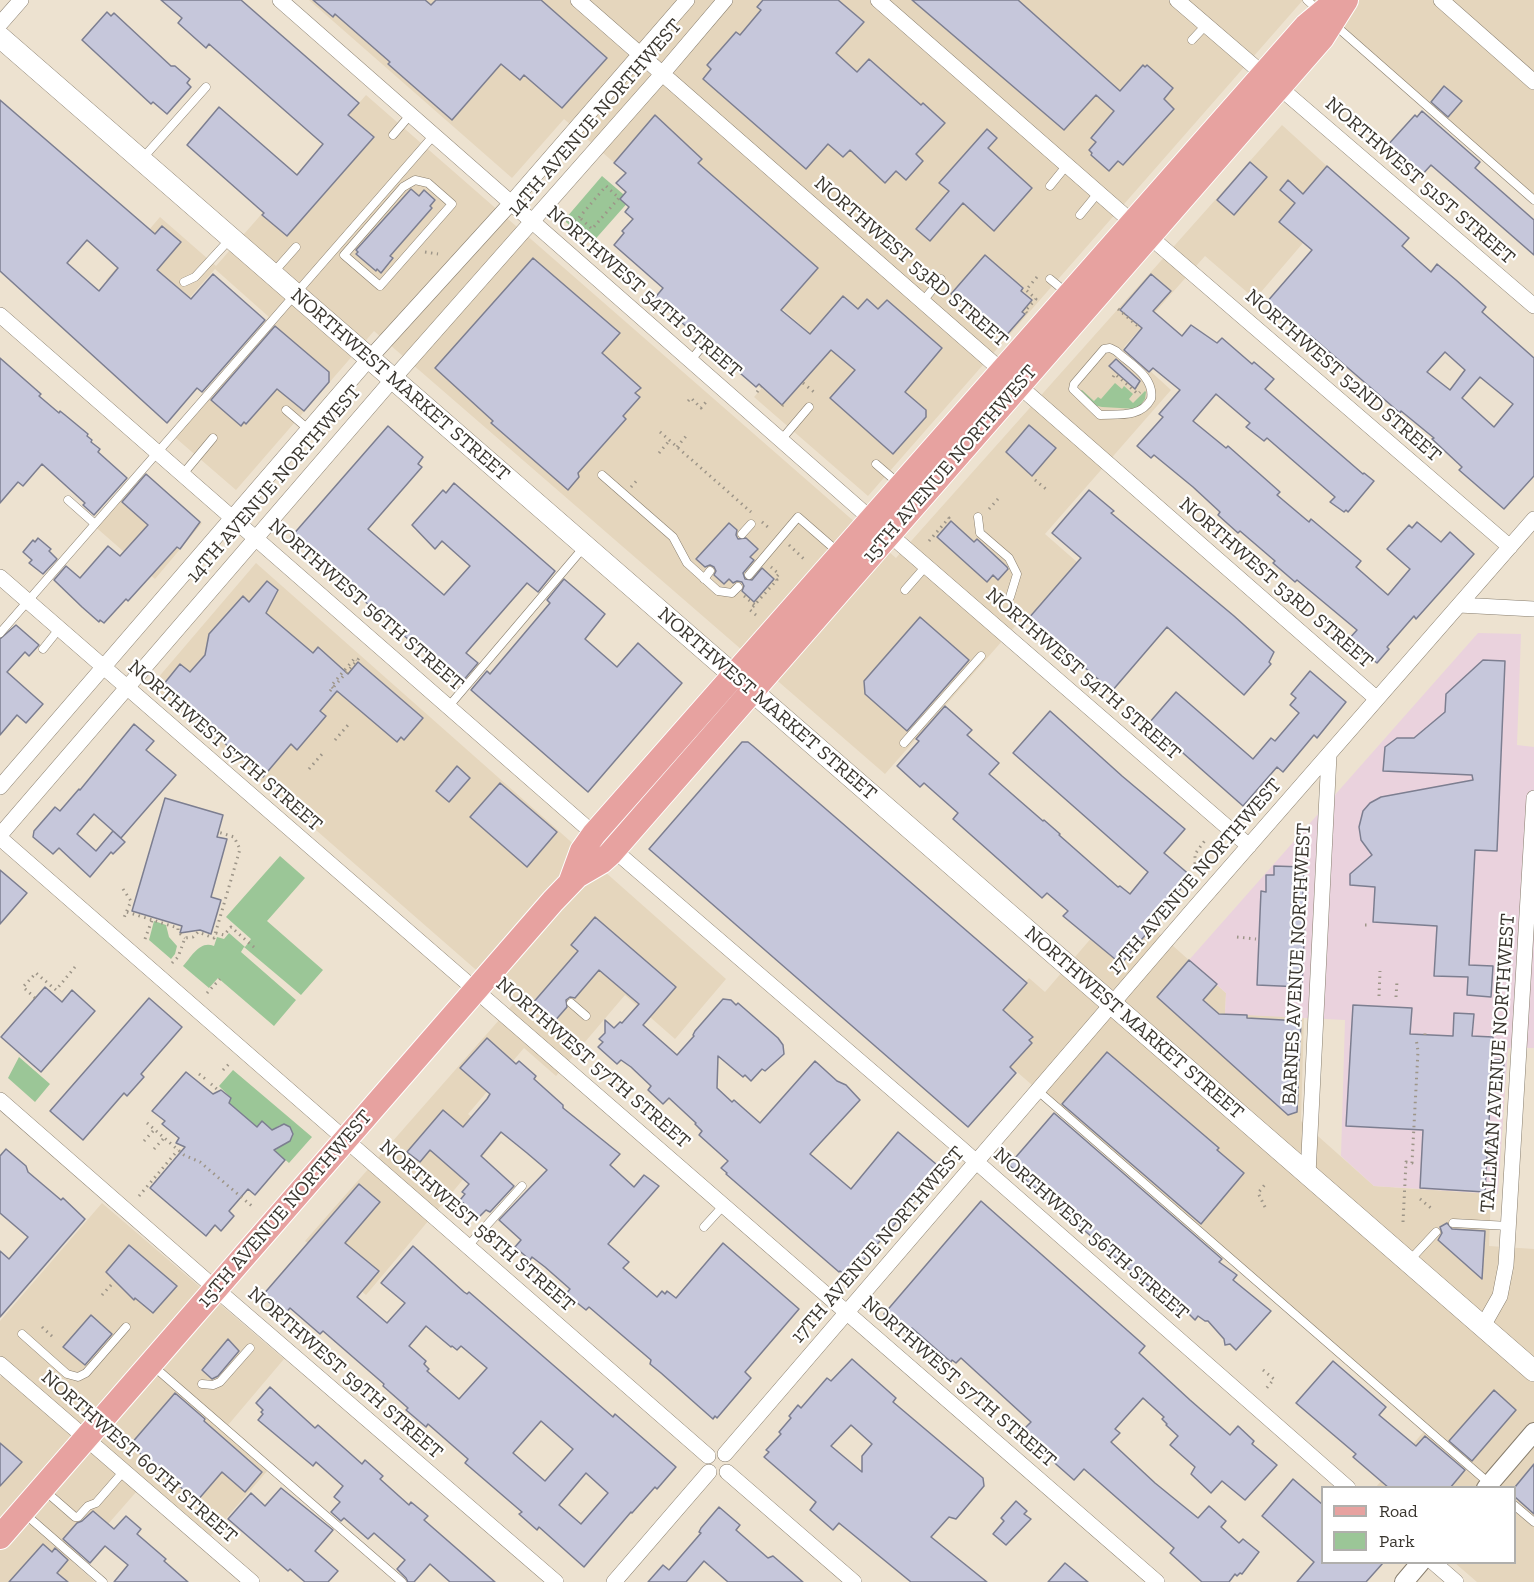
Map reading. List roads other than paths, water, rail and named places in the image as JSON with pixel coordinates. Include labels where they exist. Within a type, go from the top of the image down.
[{"type":"main road","name":"15TH AVENUE NORTHWEST","points":[[0,1537],[571,881],[601,862],[614,850],[752,692],[880,527],[1271,81],[1321,14],[1346,0]]},
{"type":"main road","name":"15TH AVENUE NORTHWEST","points":[[1321,14],[1365,0]]},
{"type":"main road","name":"NORTHWEST MARKET STREET","points":[[0,37],[1534,1371]]},
{"type":"main road","name":"15TH AVENUE NORTHWEST","points":[[571,881],[582,851],[594,834],[841,554],[880,527],[901,486],[1011,378],[1069,295],[1141,230]]},
{"type":"street","points":[[0,24],[21,0]]},
{"type":"street","name":"NORTHWEST 54TH STREET","points":[[280,0],[781,441],[1249,846]]},
{"type":"street","name":"NORTHWEST 53RD STREET","points":[[578,0],[1377,699]]},
{"type":"street","name":"14TH AVENUE NORTHWEST","points":[[0,787],[369,359],[511,203],[687,0]]},
{"type":"street","name":"14TH AVENUE NORTHWEST","points":[[0,837],[256,537],[725,0]]},
{"type":"street","name":"NORTHWEST 52ND STREET","points":[[878,0],[1098,193],[1510,547]]},
{"type":"street","name":"NORTHWEST 51ST STREET","points":[[1177,0],[1534,306]]},
{"type":"street","points":[[1441,0],[1534,82]]},
{"type":"street","name":"NORTHWEST 56TH STREET","points":[[0,315],[594,834]]},
{"type":"street","name":"17TH AVENUE NORTHWEST","points":[[725,1454],[1534,519]]},
{"type":"street","name":"NORTHWEST 57TH STREET","points":[[0,577],[1157,1582]]},
{"type":"street","points":[[1459,605],[1534,609]]},
{"type":"street","name":"BARNES AVENUE NORTHWEST","points":[[1308,1174],[1329,755]]},
{"type":"street","name":"TALLMAN AVENUE NORTHWEST","points":[[1483,1326],[1500,1296],[1506,1265],[1533,852],[1534,798]]},
{"type":"street","name":"NORTHWEST 58TH STREET","points":[[0,837],[468,1246],[709,1464]]},
{"type":"street","name":"NORTHWEST 56TH STREET","points":[[614,850],[977,1162],[1346,1486]]},
{"type":"street","name":"NORTHWEST 59TH STREET","points":[[0,1100],[556,1582]]},
{"type":"street","name":"NORTHWEST 60TH STREET","points":[[0,1364],[252,1582]]},
{"type":"street","points":[[1490,1486],[1534,1432]]},
{"type":"street","points":[[614,1582],[717,1451],[725,1454],[730,1462],[727,1472],[719,1476],[709,1464]]},
{"type":"street","points":[[727,1472],[854,1582]]},
{"type":"street","points":[[1404,1582],[1420,1564]]},
{"type":"street","points":[[1434,1564],[1456,1582]]},
{"type":"lane","points":[[1321,14],[1534,200]]},
{"type":"lane","points":[[1192,40],[1206,25]]},
{"type":"lane","points":[[141,160],[206,87]]},
{"type":"lane","points":[[393,135],[411,114]]},
{"type":"lane","points":[[0,633],[434,135]]},
{"type":"lane","points":[[1050,186],[1067,165]]},
{"type":"lane","points":[[415,180],[428,183],[453,204],[380,286],[344,255],[408,182],[415,180]]},
{"type":"lane","points":[[1080,215],[1098,193]]},
{"type":"lane","points":[[184,282],[195,277],[231,238]]},
{"type":"lane","points":[[272,274],[296,247]]},
{"type":"lane","points":[[923,301],[941,279]]},
{"type":"lane","points":[[1050,279],[1069,295]]},
{"type":"lane","points":[[690,361],[706,342]]},
{"type":"lane","points":[[1110,348],[1116,351],[1151,385],[1152,392],[1148,406],[1136,413],[1100,415],[1073,389],[1074,384],[1087,369],[1104,349],[1110,348]]},
{"type":"lane","points":[[781,441],[809,407]]},
{"type":"lane","points":[[286,410],[308,429]]},
{"type":"lane","points":[[183,474],[213,438]]},
{"type":"lane","points":[[876,464],[901,486]]},
{"type":"lane","points":[[602,476],[673,537],[687,563],[718,591],[732,593],[740,591]]},
{"type":"lane","points":[[68,501],[95,524]]},
{"type":"lane","points":[[749,574],[798,517],[841,554]]},
{"type":"lane","points":[[978,517],[980,533],[1009,558],[1017,574],[1011,597]]},
{"type":"lane","points":[[742,534],[751,524]]},
{"type":"lane","points":[[449,706],[585,546]]},
{"type":"lane","points":[[905,590],[926,566]]},
{"type":"lane","points":[[704,579],[710,572]]},
{"type":"lane","points":[[44,649],[59,630]]},
{"type":"lane","points":[[904,743],[981,656]]},
{"type":"lane","points":[[571,1003],[586,1016]]},
{"type":"lane","points":[[1038,1091],[1490,1486]]},
{"type":"lane","points":[[468,1246],[522,1186]]},
{"type":"lane","points":[[704,1227],[724,1205]]},
{"type":"lane","points":[[1453,1223],[1509,1226]]},
{"type":"lane","points":[[1409,1262],[1436,1232]]},
{"type":"lane","points":[[22,1334],[67,1374],[78,1377],[86,1373],[126,1327]]},
{"type":"lane","points":[[202,1384],[213,1385],[220,1382],[250,1348]]},
{"type":"lane","points":[[151,1365],[402,1582]]},
{"type":"lane","points":[[43,1489],[75,1517],[88,1506],[96,1503],[123,1472]]},
{"type":"lane","points":[[1516,1506],[1534,1522]]},
{"type":"lane","points":[[22,1512],[103,1582]]}]
